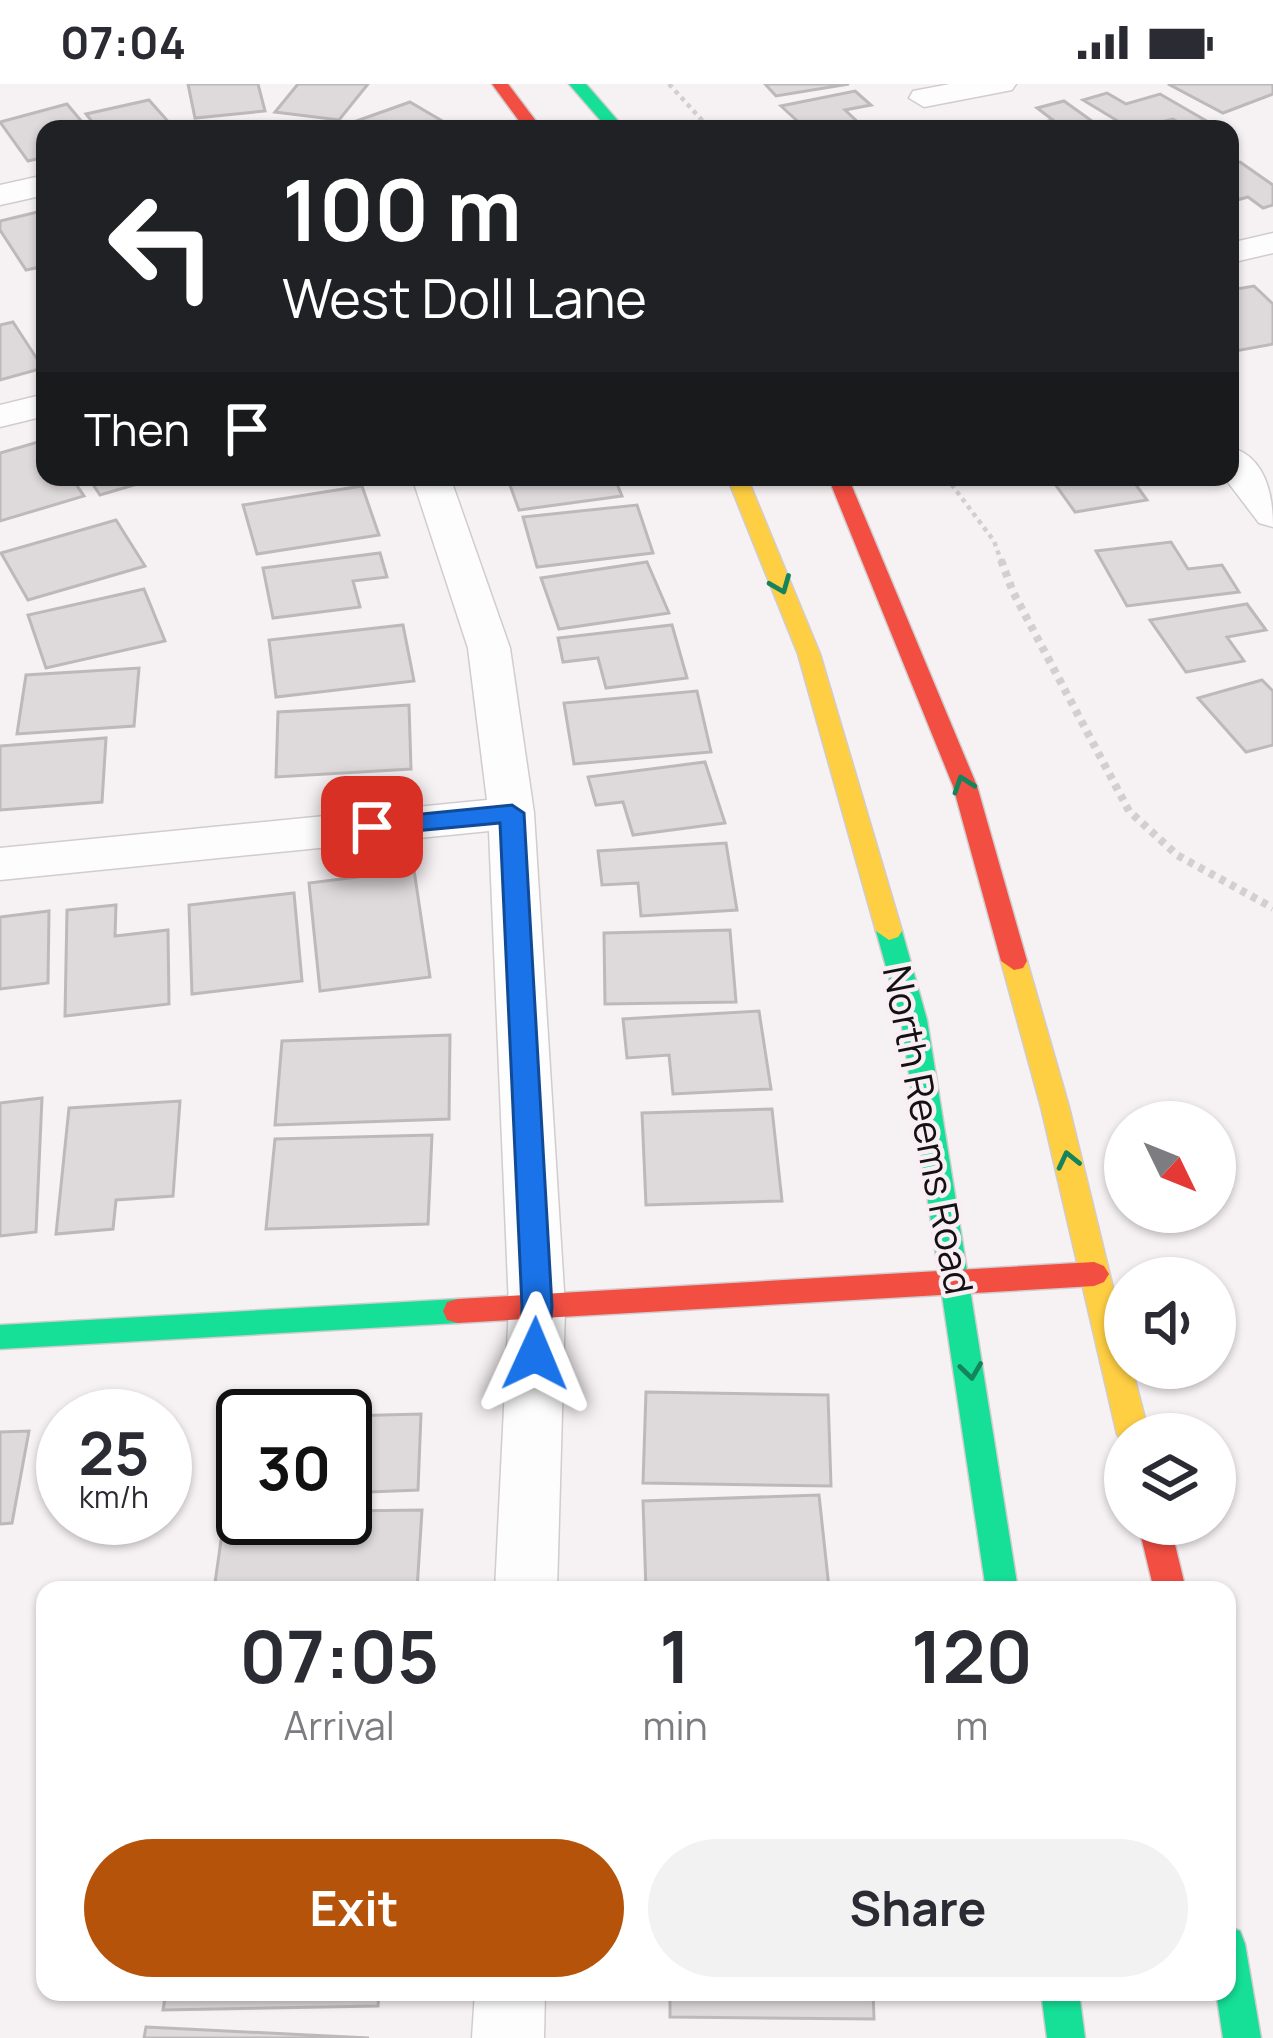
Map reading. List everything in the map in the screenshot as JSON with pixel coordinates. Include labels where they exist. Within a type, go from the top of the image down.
[{"type":"main road","points":[[500,84],[527,120]]},
{"type":"main road","points":[[577,84],[609,120]]},
{"type":"main road","name":"North Reems Road","points":[[741,486],[809,654],[914,1020],[1001,1581]]},
{"type":"main road","points":[[842,486],[965,787],[1055,1107],[1127,1413]]},
{"type":"main road","points":[[0,1337],[1094,1274]]},
{"type":"main road","points":[[1159,1545],[1168,1581]]},
{"type":"main road","points":[[1236,2000],[1242,2038]]},
{"type":"main road","points":[[1061,2001],[1066,2038]]},
{"type":"street","points":[[916,91],[1000,84]]},
{"type":"street","points":[[916,91],[942,120]]},
{"type":"street","points":[[0,195],[36,187]]},
{"type":"street","points":[[1239,251],[1273,243]]},
{"type":"street","points":[[0,416],[36,407]]},
{"type":"street","points":[[1239,470],[1272,512]]},
{"type":"street","points":[[434,486],[489,648],[512,813],[537,1307],[526,1581]]},
{"type":"street","points":[[0,864],[512,813]]},
{"type":"street","points":[[508,2038],[510,2001]]},
{"type":"path","points":[[669,84],[702,120]]},
{"type":"path","points":[[953,486],[994,541],[1013,592],[1130,811],[1151,837],[1211,877],[1273,908]]},
{"type":"building","points":[[188,84],[258,84],[265,111],[195,118]]},
{"type":"building","points":[[298,84],[368,84],[339,120],[275,112]]},
{"type":"building","points":[[765,84],[849,84],[776,96]]},
{"type":"building","points":[[1168,84],[1273,84],[1273,94],[1223,113]]},
{"type":"building","points":[[855,91],[871,105],[845,110],[856,120],[796,120],[781,106]]},
{"type":"building","points":[[1107,93],[1126,104],[1160,94],[1205,120],[1116,120],[1083,100]]},
{"type":"building","points":[[149,100],[167,120],[91,120],[86,114]]},
{"type":"building","points":[[1064,101],[1090,120],[1053,120],[1037,108]]},
{"type":"building","points":[[410,102],[441,120],[359,120]]},
{"type":"building","points":[[67,104],[80,120],[36,120],[36,159],[28,161],[0,122]]},
{"type":"building","points":[[1239,162],[1273,185],[1273,205],[1263,208],[1248,197],[1239,200]]},
{"type":"building","points":[[36,212],[36,268],[26,270],[0,230],[0,221]]},
{"type":"building","points":[[1254,286],[1273,304],[1273,344],[1239,350],[1239,288]]},
{"type":"building","points":[[13,322],[36,357],[36,370],[0,380],[0,325]]},
{"type":"building","points":[[36,443],[36,486],[77,486],[84,496],[0,521],[0,453]]},
{"type":"building","points":[[94,486],[130,486],[100,495]]},
{"type":"building","points":[[362,486],[379,535],[257,554],[243,505]]},
{"type":"building","points":[[510,486],[618,486],[622,496],[519,510]]},
{"type":"building","points":[[1056,486],[1137,486],[1147,500],[1075,512]]},
{"type":"building","points":[[637,505],[653,553],[537,567],[523,517]]},
{"type":"building","points":[[116,520],[145,566],[28,600],[1,553]]},
{"type":"building","points":[[1171,542],[1188,569],[1222,565],[1239,592],[1127,606],[1096,551]]},
{"type":"building","points":[[380,553],[387,577],[353,581],[360,607],[273,618],[263,568]]},
{"type":"building","points":[[647,562],[669,613],[559,629],[541,578]]},
{"type":"building","points":[[144,589],[165,641],[46,668],[28,615]]},
{"type":"building","points":[[1247,604],[1266,630],[1227,637],[1244,661],[1186,672],[1150,620]]},
{"type":"building","points":[[403,625],[414,681],[276,697],[269,640]]},
{"type":"building","points":[[672,625],[687,678],[606,688],[598,658],[563,662],[558,638]]},
{"type":"building","points":[[139,668],[134,726],[17,734],[26,675]]},
{"type":"building","points":[[1262,680],[1273,691],[1273,745],[1246,752],[1198,698]]},
{"type":"building","points":[[697,691],[711,752],[574,764],[564,703]]},
{"type":"building","points":[[409,705],[411,769],[276,777],[278,712]]},
{"type":"building","points":[[106,738],[102,802],[0,810],[0,746]]},
{"type":"building","points":[[705,762],[725,823],[633,835],[623,802],[596,805],[588,777]]},
{"type":"building","points":[[726,843],[737,910],[641,916],[638,883],[602,885],[598,851]]},
{"type":"building","points":[[414,870],[430,977],[320,991],[309,883]]},
{"type":"building","points":[[294,893],[302,981],[192,994],[189,905]]},
{"type":"building","points":[[116,905],[115,936],[168,930],[169,1004],[65,1016],[67,910]]},
{"type":"building","points":[[49,911],[48,983],[0,989],[0,917]]},
{"type":"building","points":[[730,930],[736,1002],[605,1004],[604,933]]},
{"type":"building","points":[[759,1011],[771,1089],[673,1094],[669,1055],[627,1058],[623,1019]]},
{"type":"building","points":[[450,1035],[449,1119],[275,1125],[282,1041]]},
{"type":"building","points":[[42,1098],[36,1232],[0,1236],[0,1103]]},
{"type":"building","points":[[180,1101],[173,1196],[116,1200],[113,1229],[56,1234],[69,1108]]},
{"type":"building","points":[[772,1109],[782,1201],[646,1205],[642,1113]]},
{"type":"building","points":[[432,1135],[428,1224],[266,1229],[275,1139]]},
{"type":"building","points":[[646,1392],[828,1395],[831,1486],[643,1483]]},
{"type":"building","points":[[421,1414],[418,1490],[372,1492],[372,1415]]},
{"type":"building","points":[[29,1431],[12,1523],[0,1524],[0,1432]]},
{"type":"building","points":[[819,1495],[828,1581],[646,1581],[643,1501]]},
{"type":"building","points":[[422,1510],[418,1581],[215,1581],[220,1545],[372,1545],[372,1511]]},
{"type":"building","points":[[164,2001],[378,2001],[378,2006],[163,2010]]},
{"type":"building","points":[[670,2001],[873,2001],[874,2019],[670,2017]]},
{"type":"building","points":[[146,2027],[369,2038],[144,2038]]},
{"type":"traffic: fast","points":[[577,84],[609,120]]},
{"type":"traffic: fast","points":[[889,931],[914,1020],[1001,1581]]},
{"type":"traffic: fast","points":[[0,1337],[458,1311]]},
{"type":"traffic: fast","points":[[1236,2000],[1242,2038]]},
{"type":"traffic: fast","points":[[1061,2001],[1066,2038]]},
{"type":"traffic: slow","points":[[741,486],[809,654],[889,931]]},
{"type":"traffic: slow","points":[[1014,961],[1055,1107],[1128,1413]]},
{"type":"traffic: jam","points":[[500,84],[527,120]]},
{"type":"traffic: jam","points":[[842,486],[965,786],[1014,961]]},
{"type":"traffic: jam","points":[[458,1311],[1094,1274]]},
{"type":"traffic: jam","points":[[1159,1545],[1168,1581]]},
{"type":"route","points":[[372,827],[512,813],[537,1307],[535,1354]]}]
